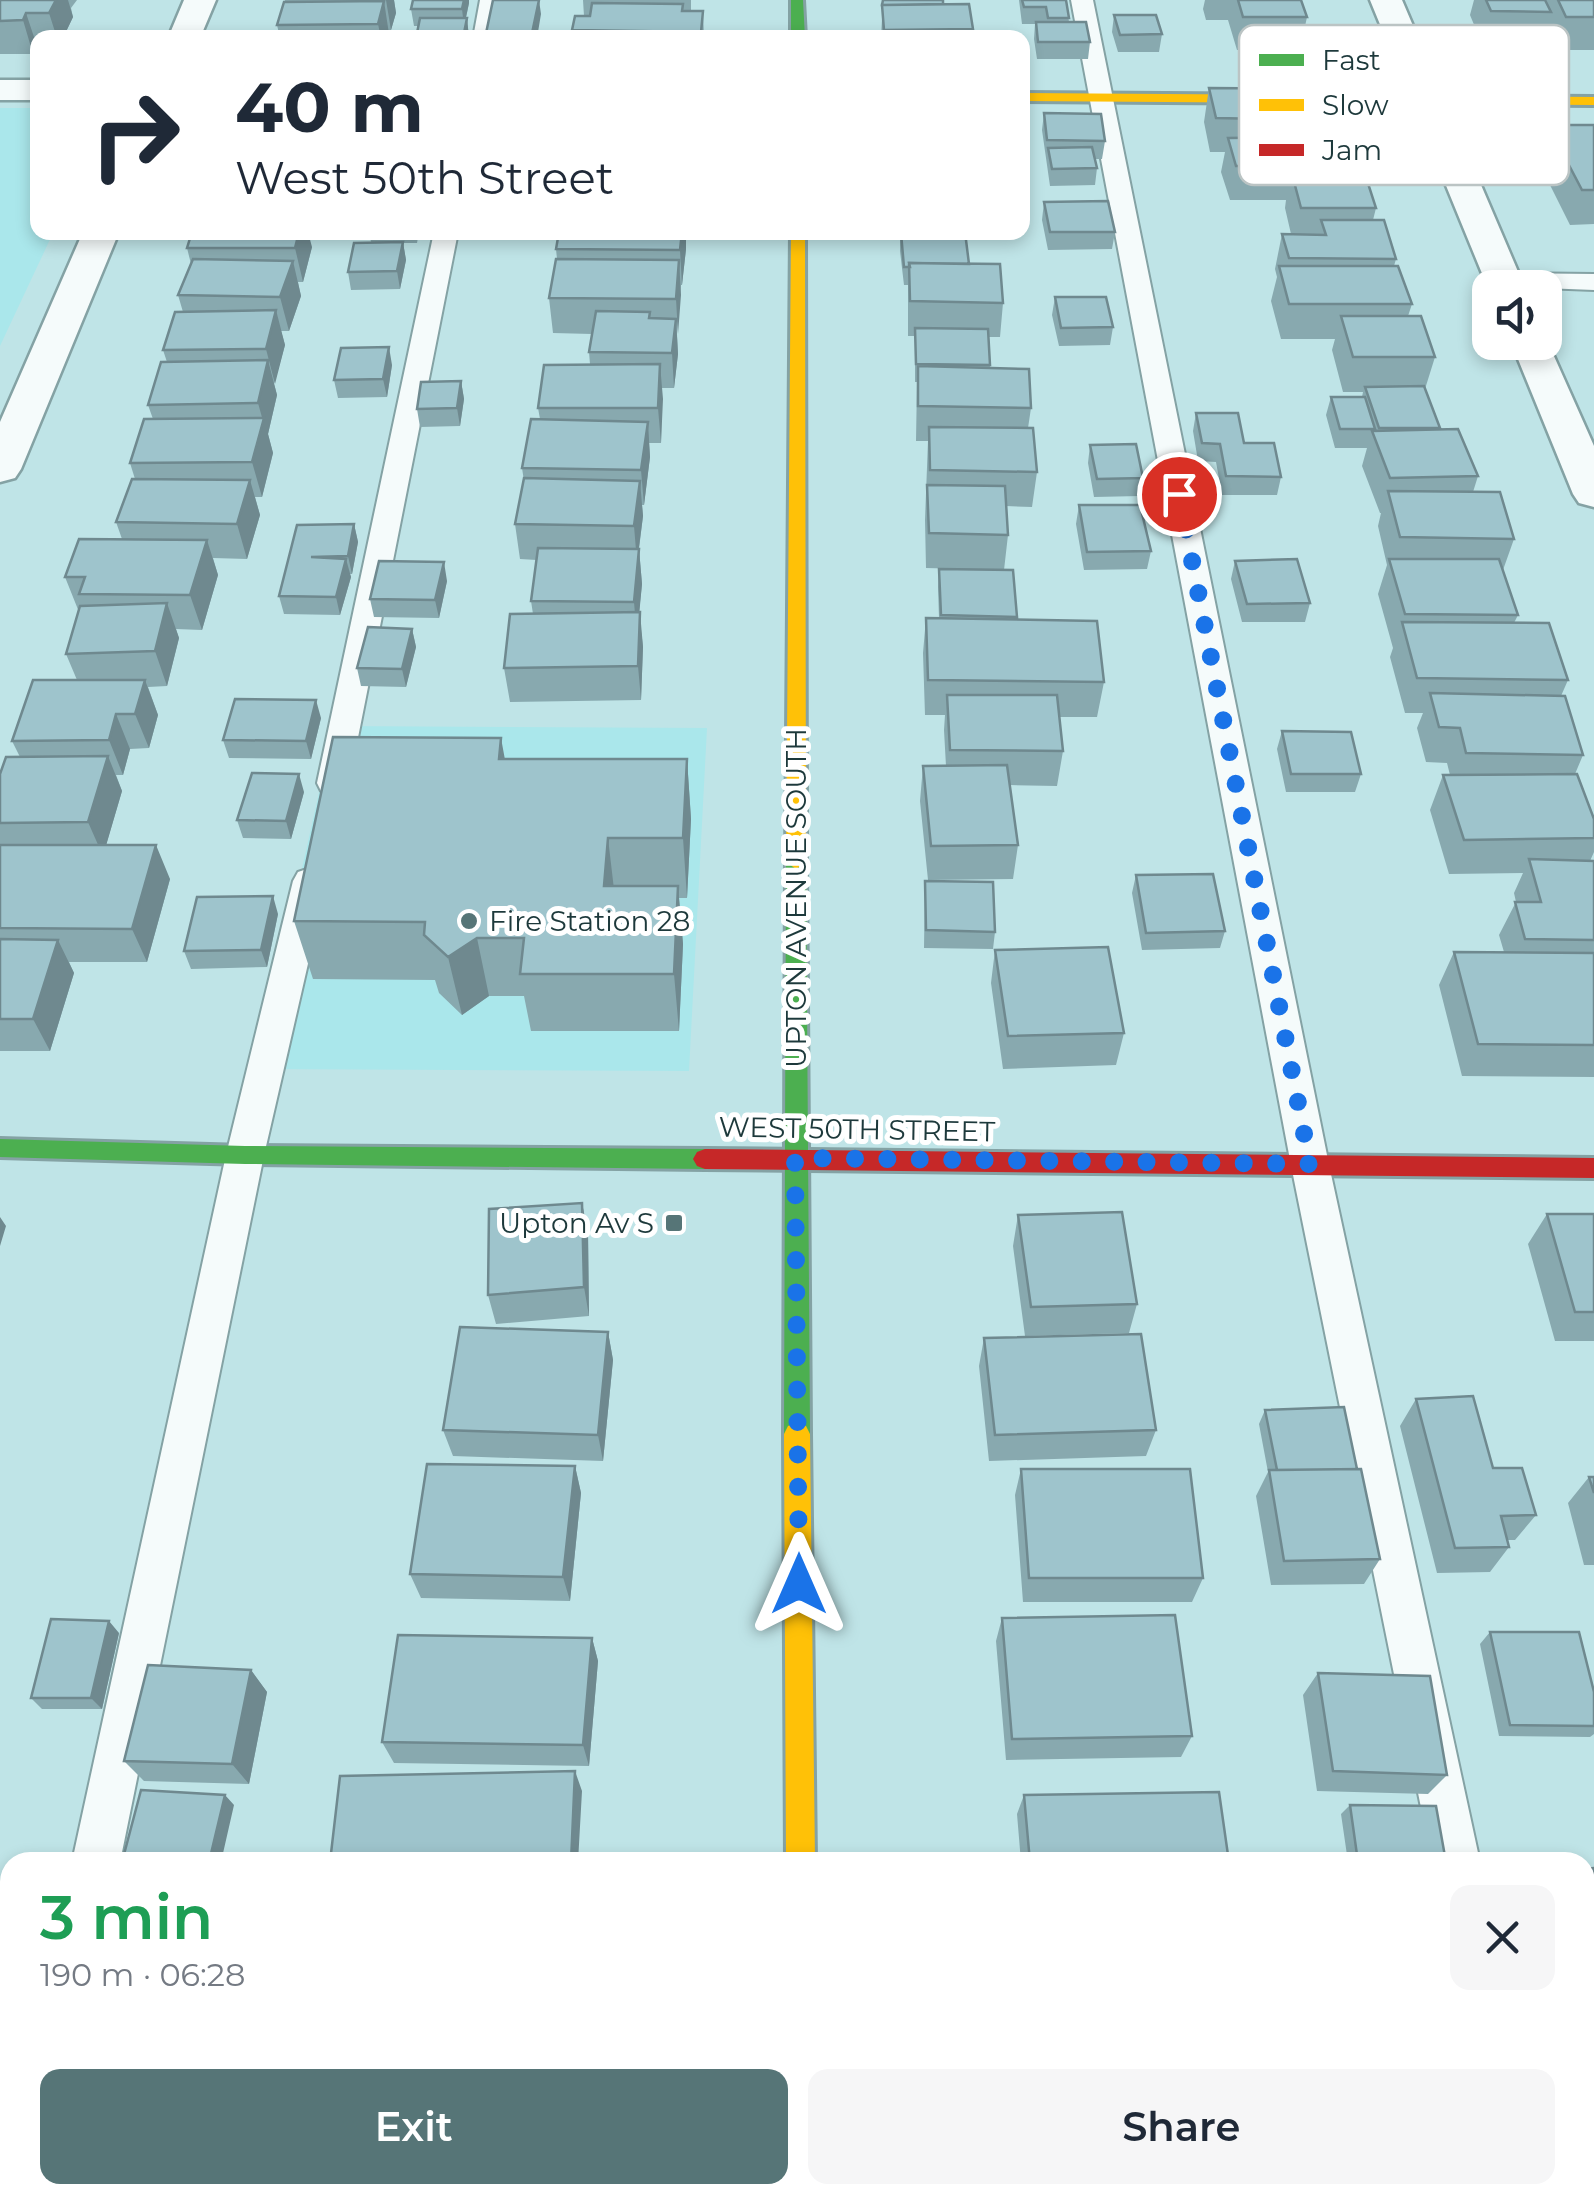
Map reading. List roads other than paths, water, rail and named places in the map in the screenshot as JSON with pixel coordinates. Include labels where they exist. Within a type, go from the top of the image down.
[{"type":"street","points":[[187,30],[200,0]]},
{"type":"street","points":[[797,0],[798,30]]},
{"type":"street","points":[[1386,0],[1396,25]]},
{"type":"street","points":[[0,90],[30,90]]},
{"type":"street","points":[[1030,97],[1239,99]]},
{"type":"street","points":[[1569,101],[1594,101]]},
{"type":"street","points":[[1464,185],[1500,270]]},
{"type":"street","points":[[0,469],[99,240]]},
{"type":"street","name":"UPTON AVENUE SOUTH","points":[[798,240],[795,1158],[801,1852]]},
{"type":"street","points":[[1538,360],[1594,494]]},
{"type":"street","name":"WEST 50TH STREET","points":[[0,1148],[1594,1168]]},
{"type":"lane","points":[[486,30],[492,0]]},
{"type":"lane","points":[[1082,0],[1310,1164],[1454,1852]]},
{"type":"lane","points":[[326,814],[444,240]]},
{"type":"lane","points":[[1562,283],[1594,282]]},
{"type":"lane","points":[[98,1852],[245,1154],[316,852]]},
{"type":"place","name":"Fire Station 28","points":[[469,921]]},
{"type":"place","name":"Upton Av S","points":[[674,1223]]}]
